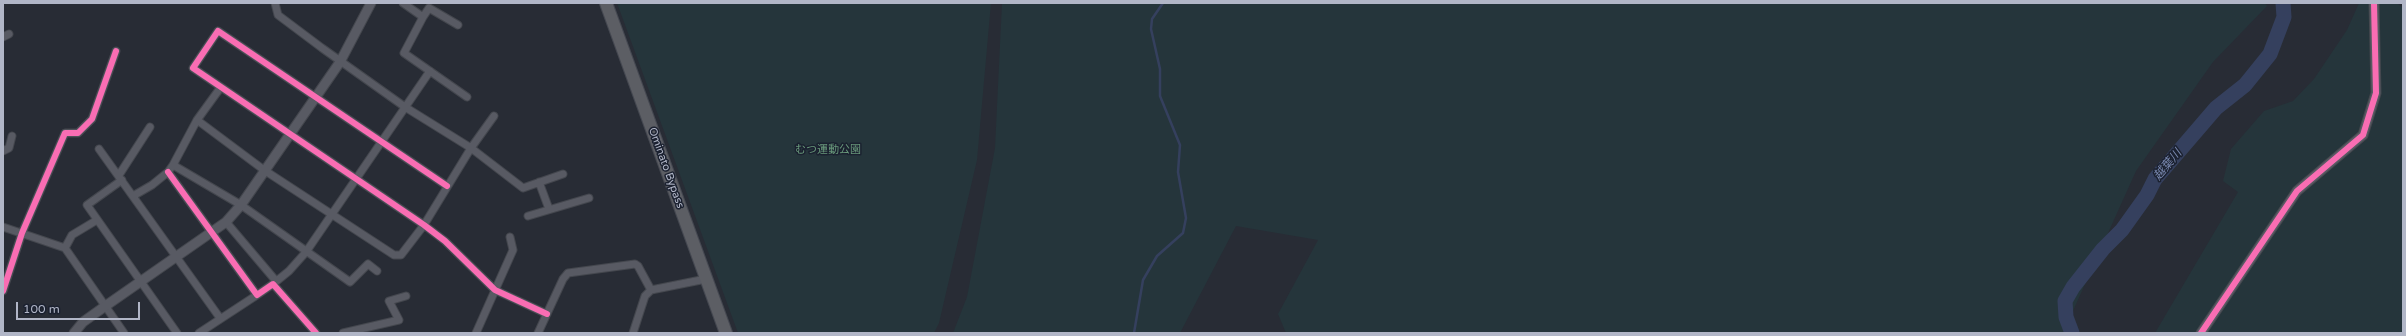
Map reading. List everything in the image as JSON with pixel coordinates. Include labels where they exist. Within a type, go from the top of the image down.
[{"type":"highway","name":"Ominato Bypass","points":[[606,3],[726,333]]},
{"type":"street","points":[[275,3],[278,15],[340,62],[405,107],[471,148],[523,188],[563,174]]},
{"type":"street","points":[[74,333],[83,322],[104,306],[226,222],[241,205],[340,62],[371,3]]},
{"type":"street","points":[[402,3],[423,17]]},
{"type":"street","points":[[2201,333],[2297,191],[2363,135],[2376,93],[2374,3]]},
{"type":"street","points":[[458,25],[429,8],[404,53],[467,96]]},
{"type":"street","points":[[447,186],[218,31],[193,68],[424,225],[445,241],[495,290],[547,314]]},
{"type":"street","points":[[4,291],[22,233],[65,133],[78,133],[92,119],[116,51]]},
{"type":"street","points":[[199,333],[275,282],[306,252],[430,72]]},
{"type":"street","points":[[133,196],[168,172],[197,120],[221,87]]},
{"type":"street","points":[[197,120],[264,170],[394,255],[401,255],[424,225],[471,148],[494,116]]},
{"type":"street","points":[[150,127],[120,177],[87,205],[177,333]]},
{"type":"street","points":[[3,151],[9,148],[12,136]]},
{"type":"street","points":[[99,149],[220,318]]},
{"type":"street","points":[[172,165],[241,205],[350,282],[368,264],[377,271]]},
{"type":"street","points":[[168,172],[257,295]]},
{"type":"street","points":[[539,182],[549,209]]},
{"type":"street","points":[[528,216],[589,198]]},
{"type":"street","points":[[65,248],[72,235],[97,220]]},
{"type":"street","points":[[226,222],[316,333]]},
{"type":"street","points":[[3,227],[65,248],[124,333]]},
{"type":"street","points":[[476,333],[513,250],[510,237]]},
{"type":"street","points":[[538,333],[563,279],[568,273],[635,264],[638,266],[651,290]]},
{"type":"street","points":[[633,333],[645,296],[651,290],[706,279]]},
{"type":"street","points":[[343,333],[399,320],[390,301],[406,296]]},
{"type":"green space","name":"むつ運動公園","points":[[617,3],[991,3],[977,160],[939,323],[934,333],[738,333]]},
{"type":"green space","points":[[1002,3],[2265,3],[2267,6],[2213,62],[2136,171],[2063,333],[1286,333],[1278,314],[1318,240],[1236,226],[1180,333],[953,333],[967,297],[995,148]]},
{"type":"green space","points":[[2359,3],[2397,3],[2403,8],[2403,333],[2155,333],[2238,192],[2223,181],[2231,149],[2264,111],[2293,101],[2314,79],[2347,30]]},
{"type":"waterway","points":[[1134,333],[1143,280],[1157,256],[1183,233],[1186,218],[1178,172],[1180,145],[1160,96],[1160,69],[1151,29],[1152,19],[1163,3]]},
{"type":"waterway","name":"越葉川","points":[[2072,333],[2066,317],[2065,301],[2073,287],[2103,249],[2122,230],[2147,195],[2155,179],[2216,108],[2245,85],[2270,54],[2284,17],[2283,3]]},
{"type":"cycle path","points":[[2201,333],[2297,191],[2363,135],[2376,93],[2374,3]]},
{"type":"cycle path","points":[[447,186],[218,31],[193,68],[424,225],[445,241],[495,290],[547,314]]},
{"type":"cycle path","points":[[3,291],[22,233],[65,133],[78,133],[92,119],[116,51]]},
{"type":"cycle path","points":[[168,172],[257,295],[273,284],[316,333]]}]
